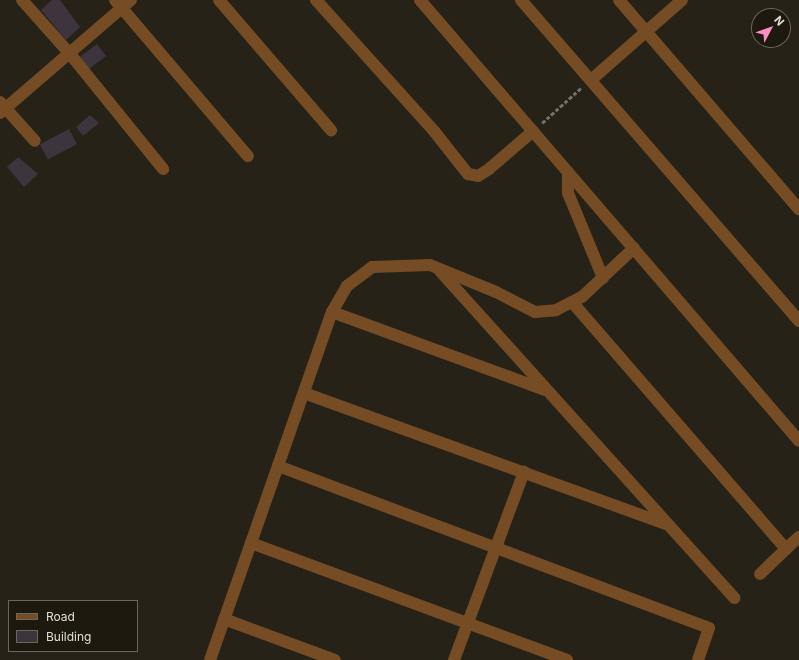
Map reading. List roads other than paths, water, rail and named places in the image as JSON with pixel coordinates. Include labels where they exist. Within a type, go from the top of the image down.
[{"type":"street","points":[[22,0],[70,54],[163,169]]},
{"type":"street","points":[[219,0],[331,130]]},
{"type":"street","points":[[316,0],[434,131],[468,174],[478,176],[489,169],[533,131]]},
{"type":"street","points":[[420,0],[799,441]]},
{"type":"street","points":[[521,0],[799,321]]},
{"type":"street","points":[[619,0],[799,208]]},
{"type":"street","points":[[591,80],[682,0]]},
{"type":"street","points":[[35,141],[2,108],[70,54],[123,3],[248,156]]},
{"type":"street","points":[[568,172],[568,193],[603,278]]},
{"type":"street","points":[[210,660],[332,312],[347,286],[372,267],[430,265],[496,292],[535,312],[556,310],[583,296],[634,248]]},
{"type":"street","points":[[438,268],[734,598]]},
{"type":"street","points":[[572,302],[786,549]]},
{"type":"street","points":[[332,312],[548,391]]},
{"type":"street","points":[[304,393],[668,524]]},
{"type":"street","points":[[278,466],[710,628],[698,660]]},
{"type":"street","points":[[454,660],[524,472]]},
{"type":"street","points":[[760,574],[799,536]]},
{"type":"street","points":[[251,543],[567,660]]},
{"type":"street","points":[[224,619],[335,660]]}]
